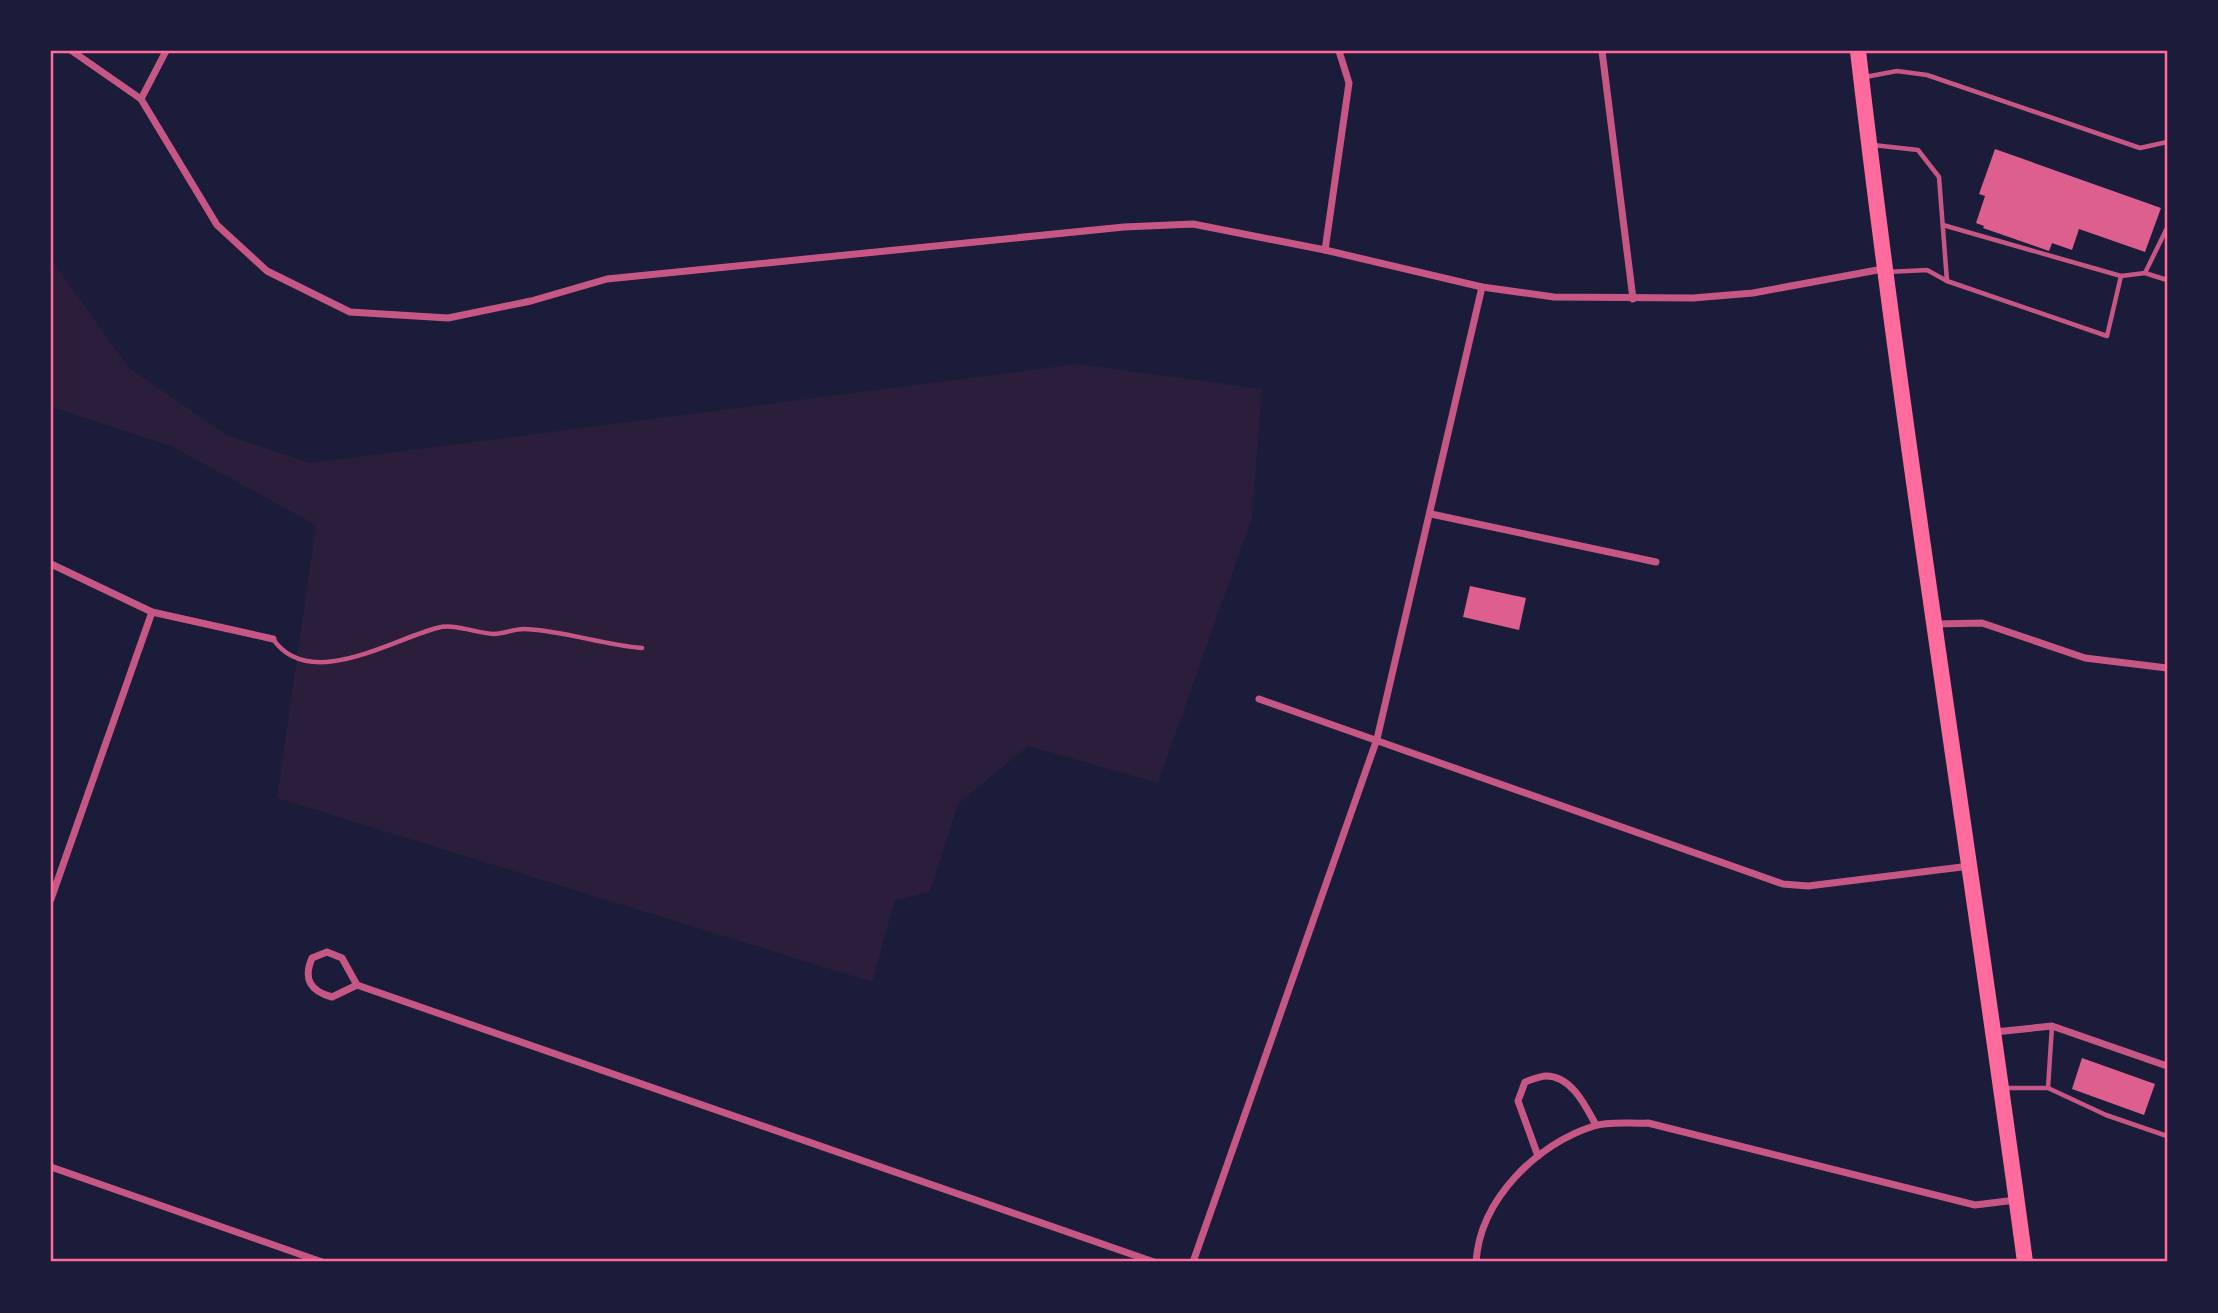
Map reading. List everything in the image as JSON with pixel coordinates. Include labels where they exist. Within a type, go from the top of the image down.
[{"type":"main road","points":[[1858,51],[1883,270],[1937,624],[2025,1262]]},
{"type":"street","points":[[72,51],[141,99],[217,225],[267,271],[350,312],[448,318],[531,301],[607,279],[1124,227],[1193,224],[1325,250],[1482,287],[1554,297],[1633,299],[1753,293],[1883,270]]},
{"type":"street","points":[[141,99],[166,51]]},
{"type":"street","points":[[1325,250],[1349,83],[1339,51]]},
{"type":"street","points":[[1602,51],[1633,299]]},
{"type":"street","points":[[1193,1262],[1377,739],[1482,287]]},
{"type":"street","points":[[1431,514],[1656,562]]},
{"type":"street","points":[[51,564],[152,612],[273,639]]},
{"type":"street","points":[[51,899],[152,612]]},
{"type":"street","points":[[1937,624],[1982,623],[2085,658],[2167,668]]},
{"type":"street","points":[[1259,699],[1783,884],[1808,886],[1970,866]]},
{"type":"street","points":[[357,985],[332,998],[317,993],[309,984],[307,970],[312,958],[327,952],[342,958],[357,985],[1154,1262]]},
{"type":"street","points":[[1994,1032],[2052,1026],[2167,1066]]},
{"type":"street","points":[[1538,1156],[1518,1101],[1525,1082],[1547,1076],[1565,1083],[1580,1095],[1597,1125]]},
{"type":"street","points":[[1476,1262],[1490,1214],[1520,1170],[1558,1139],[1597,1125],[1648,1123],[1975,1205],[2017,1199]]},
{"type":"street","points":[[51,1167],[322,1262]]},
{"type":"lane","points":[[1861,77],[1897,71],[1927,75],[2140,148],[2167,142]]},
{"type":"lane","points":[[1869,145],[1918,150],[1939,177],[1947,281]]},
{"type":"lane","points":[[1943,225],[2120,276],[2145,273],[2167,280]]},
{"type":"lane","points":[[2145,273],[2167,228]]},
{"type":"lane","points":[[1883,270],[1927,270],[1947,281],[2107,336],[2120,276]]},
{"type":"lane","points":[[273,639],[289,653],[307,660],[326,661],[362,656],[448,626],[498,635],[525,629],[642,648]]},
{"type":"lane","points":[[2048,1088],[2052,1026]]},
{"type":"lane","points":[[2001,1088],[2048,1088],[2106,1115],[2167,1136]]},
{"type":"shaded area","points":[[51,259],[129,368],[227,435],[310,463],[1078,364],[1262,389],[1252,518],[1158,783],[1028,746],[958,804],[930,892],[895,900],[872,982],[277,798],[316,525],[171,446],[51,407]]},
{"type":"building","points":[[1995,149],[2161,208],[2145,252],[2079,229],[2072,250],[2052,243],[2049,251],[1983,228],[1984,226],[1976,223],[1985,196],[1979,194]]},
{"type":"building","points":[[1470,586],[1526,598],[1519,630],[1463,617]]},
{"type":"building","points":[[2082,1058],[2155,1084],[2144,1115],[2072,1089]]}]
